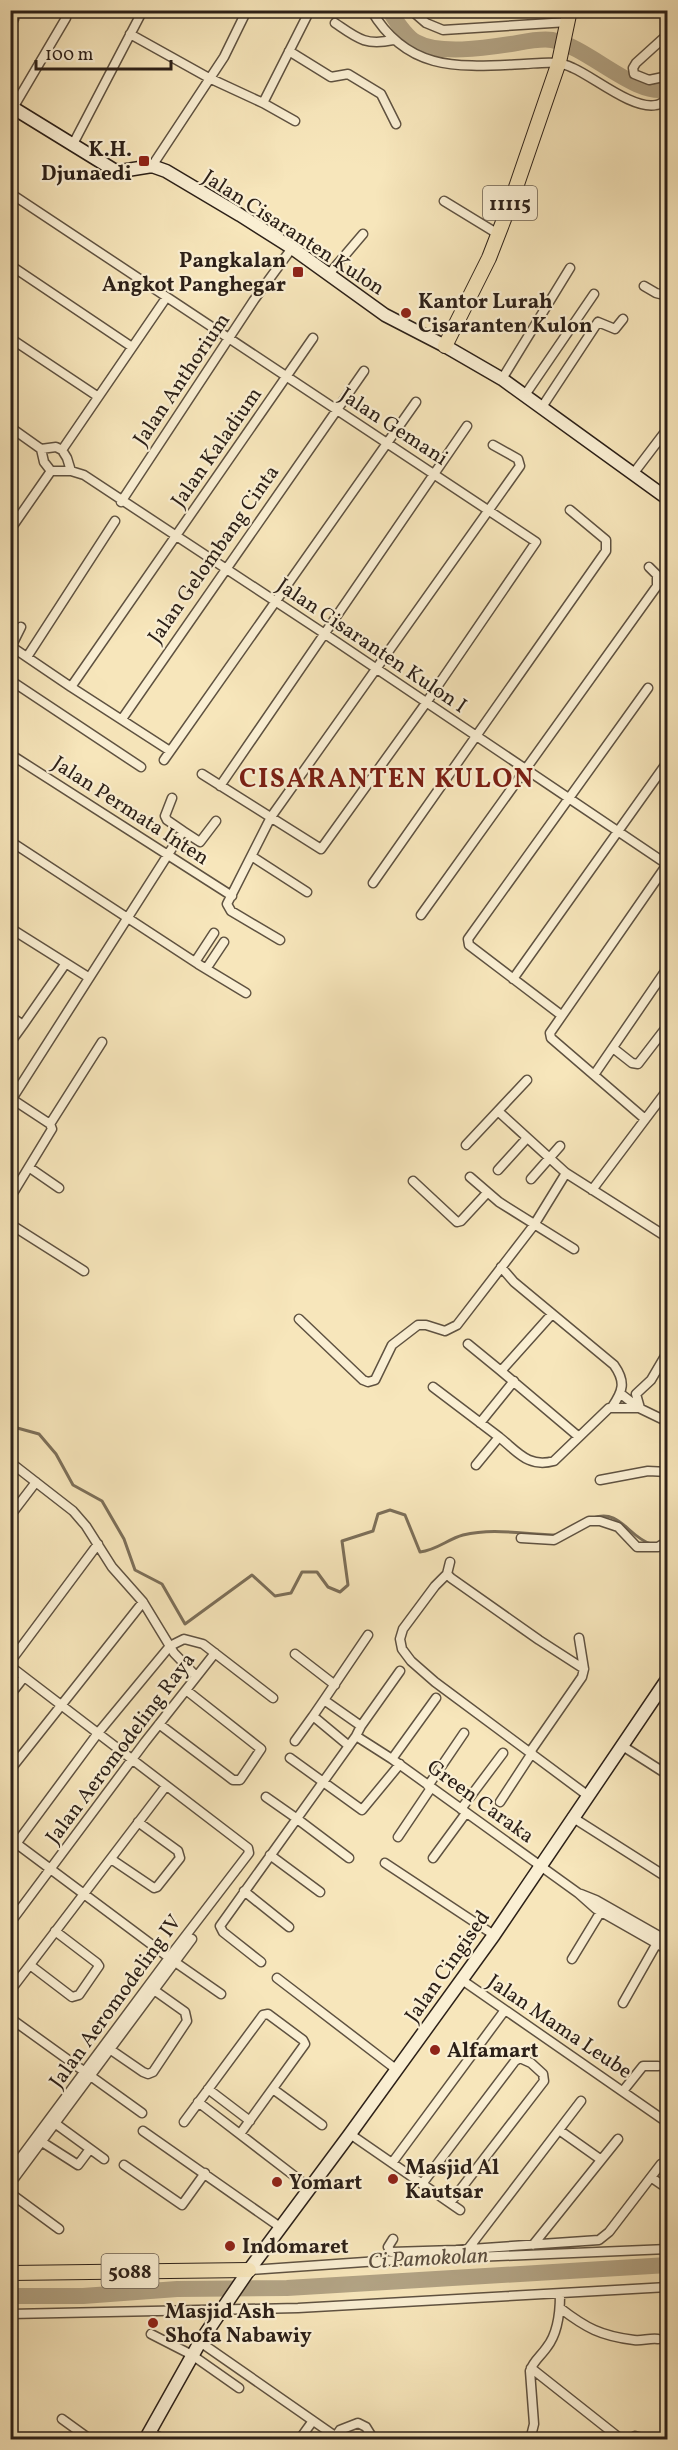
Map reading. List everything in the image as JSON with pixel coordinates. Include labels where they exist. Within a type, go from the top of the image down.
[{"type":"main road","name":"11115","points":[[445,346],[489,258],[559,57],[568,20]]},
{"type":"main road","points":[[12,107],[114,170],[152,166]]},
{"type":"main road","name":"Jalan Cisaranten Kulon","points":[[152,166],[175,177],[292,248],[385,315],[445,346],[501,379],[668,499]]},
{"type":"main road","name":"Jalan Cingised","points":[[147,2435],[192,2355],[247,2272],[310,2188],[353,2137],[397,2070],[541,1867],[572,1817],[667,1679]]},
{"type":"main road","name":"5088","points":[[10,2273],[247,2272]]},
{"type":"street","points":[[12,107],[66,18],[67,10]]},
{"type":"street","points":[[72,146],[143,10]]},
{"type":"street","points":[[152,166],[233,41],[247,10]]},
{"type":"street","points":[[263,103],[310,10]]},
{"type":"street","points":[[371,10],[393,40],[413,54],[438,64],[472,66],[559,57],[633,101],[646,106],[657,105],[668,99]]},
{"type":"street","points":[[411,10],[426,23],[442,30],[568,20]]},
{"type":"street","points":[[10,12],[14,19],[10,26]]},
{"type":"street","points":[[335,23],[364,41],[376,44],[393,40]]},
{"type":"street","points":[[130,34],[209,78],[295,121]]},
{"type":"street","points":[[668,34],[633,68],[634,74],[649,80],[668,76]]},
{"type":"street","points":[[289,51],[331,77],[348,74],[371,87],[381,94],[396,124]]},
{"type":"street","name":"Jalan Gemani","points":[[10,193],[533,539],[536,545],[426,703]]},
{"type":"street","points":[[444,201],[498,234]]},
{"type":"street","points":[[329,274],[363,234]]},
{"type":"street","name":"Jalan Anthorium","points":[[121,502],[292,248]]},
{"type":"street","points":[[10,265],[132,346]]},
{"type":"street","points":[[501,379],[570,268]]},
{"type":"street","points":[[644,286],[656,293],[668,296]]},
{"type":"street","points":[[525,395],[594,294]]},
{"type":"street","points":[[62,450],[166,298]]},
{"type":"street","points":[[542,407],[598,322],[615,329],[623,319]]},
{"type":"street","points":[[10,338],[98,396]]},
{"type":"street","name":"Jalan Kaladium","points":[[71,687],[313,338]]},
{"type":"street","name":"Jalan Gelombang Cinta","points":[[122,719],[335,409],[364,371]]},
{"type":"street","points":[[164,760],[416,402]]},
{"type":"street","points":[[220,786],[467,426]]},
{"type":"street","points":[[10,427],[41,449],[44,462],[51,471],[10,530]]},
{"type":"street","points":[[633,474],[668,428]]},
{"type":"street","points":[[280,940],[228,908],[227,904],[253,857],[270,818],[520,463],[518,459],[494,445]]},
{"type":"street","points":[[41,449],[56,447],[62,450],[67,458],[70,471]]},
{"type":"street","name":"Jalan Cisaranten Kulon I","points":[[51,471],[70,471],[84,475],[121,502],[325,634],[667,864]]},
{"type":"street","points":[[373,883],[606,551],[606,540],[570,510]]},
{"type":"street","points":[[10,511],[19,517]]},
{"type":"street","points":[[27,657],[115,521]]},
{"type":"street","points":[[421,915],[657,586],[657,575],[649,567]]},
{"type":"street","points":[[21,627],[11,648],[170,751]]},
{"type":"street","points":[[10,680],[141,766]]},
{"type":"street","points":[[561,1015],[469,945],[468,939],[648,688]]},
{"type":"street","points":[[202,774],[318,849],[328,840],[426,703]]},
{"type":"street","name":"Jalan Permata Inten","points":[[10,754],[232,896]]},
{"type":"street","points":[[513,979],[668,761]]},
{"type":"street","points":[[172,798],[165,816],[167,820],[201,842],[216,821]]},
{"type":"street","points":[[50,1124],[11,1100],[183,831]]},
{"type":"street","points":[[10,842],[246,993]]},
{"type":"street","points":[[253,857],[307,892]]},
{"type":"street","points":[[645,1119],[551,1038],[550,1033],[667,864]]},
{"type":"street","points":[[10,928],[88,977]]},
{"type":"street","points":[[195,962],[214,933]]},
{"type":"street","points":[[206,969],[224,942]]},
{"type":"street","points":[[10,1042],[66,963]]},
{"type":"street","points":[[594,1075],[668,967]]},
{"type":"street","points":[[10,1017],[23,1024]]},
{"type":"street","points":[[613,1048],[632,1063],[638,1064],[668,1025]]},
{"type":"street","points":[[10,1198],[52,1133],[50,1124],[102,1042]]},
{"type":"street","points":[[466,1145],[527,1080]]},
{"type":"street","points":[[592,1190],[668,1089]]},
{"type":"street","points":[[499,1112],[566,1173],[662,1234]]},
{"type":"street","points":[[498,1170],[527,1138]]},
{"type":"street","points":[[531,1179],[560,1146]]},
{"type":"street","points":[[30,1168],[59,1188]]},
{"type":"street","points":[[299,1319],[363,1380],[368,1382],[379,1375],[392,1345],[418,1325],[445,1331],[451,1330],[534,1225],[566,1173]]},
{"type":"street","points":[[470,1177],[487,1193],[574,1250]]},
{"type":"street","points":[[413,1181],[457,1222],[461,1221],[487,1193]]},
{"type":"street","points":[[10,1224],[84,1271]]},
{"type":"street","points":[[501,1267],[514,1282],[614,1365],[620,1374],[621,1394],[612,1407]]},
{"type":"street","points":[[501,1371],[552,1314]]},
{"type":"street","points":[[468,1344],[579,1437]]},
{"type":"street","points":[[639,1408],[636,1394],[651,1380],[668,1351]]},
{"type":"street","points":[[480,1423],[514,1382]]},
{"type":"street","points":[[433,1387],[530,1461],[542,1464],[554,1461],[604,1410],[612,1407],[639,1408]]},
{"type":"street","points":[[621,1394],[639,1408],[668,1422]]},
{"type":"street","points":[[476,1465],[499,1437]]},
{"type":"street","points":[[11,1464],[73,1511],[112,1567],[142,1602],[181,1661],[196,1676]]},
{"type":"street","points":[[600,1480],[648,1471],[668,1472]]},
{"type":"street","points":[[10,1516],[36,1482]]},
{"type":"street","points":[[521,1538],[554,1540],[591,1520],[614,1524],[637,1547],[658,1547],[668,1541]]},
{"type":"street","points":[[10,1991],[166,1786],[10,1664],[98,1544]]},
{"type":"street","points":[[450,1562],[447,1574],[435,1586],[403,1629],[400,1639],[402,1649],[411,1661],[435,1682],[587,1795]]},
{"type":"street","points":[[447,1574],[539,1640],[584,1669]]},
{"type":"street","points":[[10,1770],[142,1602]]},
{"type":"street","points":[[295,1741],[368,1635]]},
{"type":"street","points":[[500,1802],[582,1677],[584,1669],[579,1638]]},
{"type":"street","points":[[10,1852],[99,1733],[170,1646],[184,1639],[203,1644],[273,1698]]},
{"type":"street","name":"Jalan Aeromodeling Raya","points":[[10,1923],[215,1653]]},
{"type":"street","points":[[295,1654],[335,1685]]},
{"type":"street","points":[[261,1962],[220,1926],[400,1671]]},
{"type":"street","points":[[10,1695],[24,1677]]},
{"type":"street","points":[[159,1724],[233,1780],[240,1780],[261,1749],[186,1690]]},
{"type":"street","points":[[290,1758],[364,1809],[436,1698]]},
{"type":"street","points":[[324,1700],[361,1726]]},
{"type":"street","points":[[313,1716],[349,1746]]},
{"type":"street","points":[[398,1837],[464,1733]]},
{"type":"street","name":"Green Caraka","points":[[356,1736],[601,1907]]},
{"type":"street","points":[[621,1745],[668,1775]]},
{"type":"street","points":[[434,1858],[503,1753]]},
{"type":"street","name":"Jalan Aeromodeling IV","points":[[10,2184],[56,2124],[89,2074],[249,1851],[166,1786]]},
{"type":"street","points":[[266,1797],[349,1858]]},
{"type":"street","points":[[572,1817],[668,1878]]},
{"type":"street","points":[[111,1859],[153,1888],[157,1887],[180,1858],[178,1851],[138,1822]]},
{"type":"street","points":[[17,1844],[221,1994]]},
{"type":"street","points":[[270,1855],[320,1892]]},
{"type":"street","points":[[385,1863],[494,1935]]},
{"type":"street","points":[[244,1891],[289,1927]]},
{"type":"street","points":[[601,1907],[668,1941]]},
{"type":"street","points":[[601,1907],[668,1950]]},
{"type":"street","points":[[572,1959],[601,1907]]},
{"type":"street","points":[[30,1965],[72,1997],[79,1995],[99,1966],[97,1962],[55,1931]]},
{"type":"street","name":"Jalan Aeromodeling IV","points":[[10,2172],[111,2050],[154,1990],[172,1957],[192,1939]]},
{"type":"street","points":[[623,2003],[657,1943]]},
{"type":"street","points":[[276,1978],[397,2070]]},
{"type":"street","name":"Jalan Mama Leube","points":[[462,1980],[668,2123]]},
{"type":"street","points":[[111,2050],[143,2072],[148,2074],[153,2072],[187,2021],[185,2012],[154,1990]]},
{"type":"street","points":[[392,2163],[505,2010]]},
{"type":"street","points":[[184,2122],[266,2014],[305,2042],[240,2134]]},
{"type":"street","points":[[10,2018],[142,2113]]},
{"type":"street","points":[[422,2184],[515,2061],[520,2058],[531,2063],[543,2074],[544,2080],[450,2202]]},
{"type":"street","points":[[623,2091],[643,2066],[658,2066]]},
{"type":"street","points":[[208,2089],[250,2121]]},
{"type":"street","points":[[273,2089],[322,2126]]},
{"type":"street","points":[[198,2102],[310,2188]]},
{"type":"street","points":[[469,2253],[581,2102]]},
{"type":"street","points":[[56,2124],[104,2159]]},
{"type":"street","points":[[559,2130],[600,2159]]},
{"type":"street","points":[[143,2131],[280,2227]]},
{"type":"street","points":[[353,2137],[460,2210]]},
{"type":"street","points":[[533,2245],[618,2139]]},
{"type":"street","points":[[42,2142],[78,2165],[90,2149]]},
{"type":"street","points":[[247,2272],[596,2240],[605,2237],[661,2164]]},
{"type":"street","points":[[124,2165],[182,2205],[205,2173]]},
{"type":"street","points":[[652,2178],[668,2189]]},
{"type":"street","points":[[10,2193],[58,2229]]},
{"type":"street","points":[[393,2239],[388,2247],[392,2252],[456,2254]]},
{"type":"street","points":[[469,2253],[664,2250],[668,2242]]},
{"type":"street","points":[[11,2314],[298,2308],[668,2288]]},
{"type":"street","points":[[530,2439],[534,2424],[531,2368],[552,2339],[560,2308],[560,2295]]},
{"type":"street","points":[[560,2308],[594,2331],[635,2340],[658,2339]]},
{"type":"street","points":[[151,2334],[192,2355],[239,2388]]},
{"type":"street","points":[[200,2342],[267,2387],[334,2438],[346,2426],[359,2423],[366,2427],[374,2439]]},
{"type":"street","points":[[531,2368],[622,2439]]},
{"type":"street","points":[[62,2419],[91,2439]]},
{"type":"street","points":[[299,2439],[312,2422]]},
{"type":"street","points":[[147,2435],[165,2439]]},
{"type":"street","points":[[631,2439],[635,2436],[650,2439]]},
{"type":"street","points":[[10,2437],[16,2439]]},
{"type":"waterway","points":[[389,10],[408,36],[426,46],[462,49],[552,40],[566,44],[641,86],[655,90],[668,89]]},
{"type":"waterway","points":[[10,1426],[39,1434],[56,1454],[73,1485],[102,1501],[124,1539],[135,1570],[162,1584],[185,1624],[252,1575],[275,1596],[291,1593],[302,1572],[317,1572],[328,1587],[340,1592],[348,1585],[342,1541],[373,1531],[378,1514],[390,1510],[405,1515],[420,1552],[463,1535],[475,1533],[499,1531],[558,1535]]},
{"type":"waterway","points":[[593,1518],[602,1516],[617,1520],[636,1536],[651,1544]]},
{"type":"waterway","name":"Ci Pamokolan","points":[[10,2296],[83,2296],[177,2289],[287,2288],[668,2265]]},
{"type":"place","name":"K.H. Djunaedi","points":[[144,161]]},
{"type":"place","name":"Pangkalan Angkot Panghegar","points":[[298,272]]},
{"type":"place","name":"Kantor Lurah Cisaranten Kulon","points":[[406,313]]},
{"type":"place","name":"Alfamart","points":[[435,2050]]},
{"type":"place","name":"Masjid Al Kautsar","points":[[393,2179]]},
{"type":"place","name":"Yomart","points":[[277,2182]]},
{"type":"place","name":"Indomaret","points":[[230,2246]]},
{"type":"place","name":"Masjid Ash Shofa Nabawiy","points":[[153,2323]]},
{"type":"district","name":"CISARANTEN KULON","points":[[387,778]]}]
